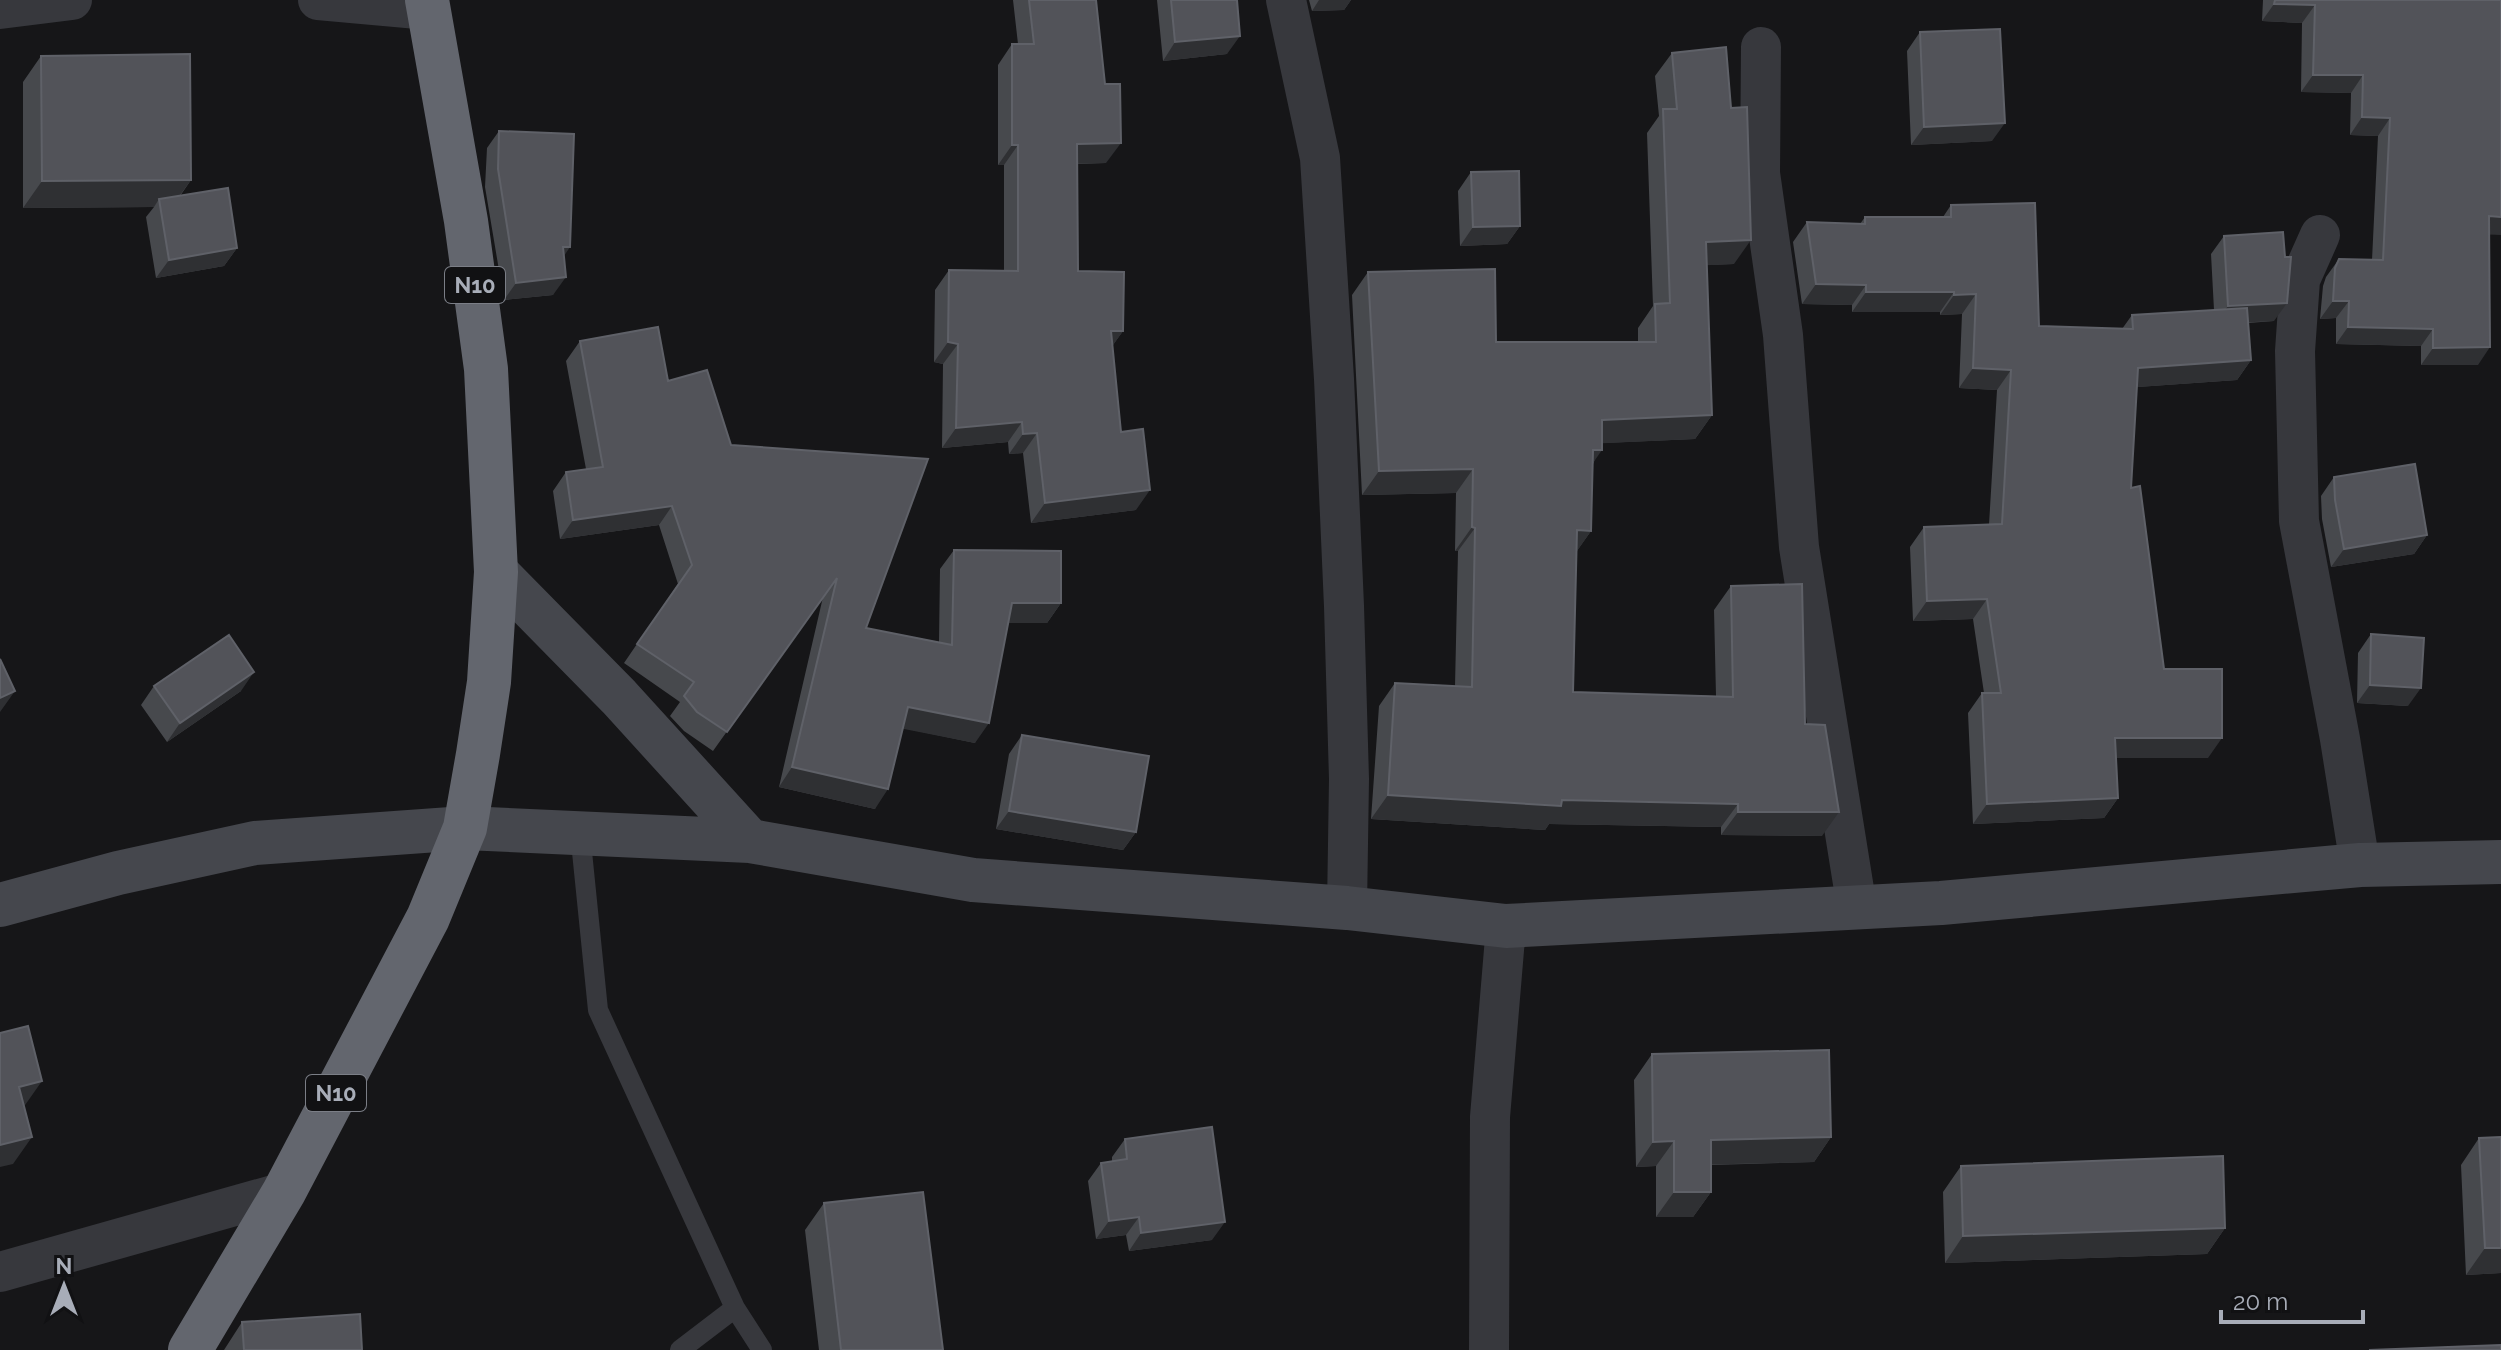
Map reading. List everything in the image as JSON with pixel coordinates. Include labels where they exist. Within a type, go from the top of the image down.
[{"type":"highway","name":"N10","points":[[190,1350],[284,1192],[428,918],[465,828],[489,682],[496,572],[486,369],[466,221],[428,5]]},
{"type":"main road","points":[[496,572],[619,697],[750,841]]},
{"type":"main road","points":[[0,905],[118,873],[255,843],[465,828],[750,841],[973,880],[1347,908],[1506,926],[1941,903],[2360,865],[2501,862]]},
{"type":"street","points":[[0,9],[72,0]]},
{"type":"street","points":[[318,0],[428,5]]},
{"type":"street","points":[[1286,0],[1320,158],[1345,622],[1349,779],[1347,908]]},
{"type":"street","points":[[1761,47],[1760,173],[1783,335],[1799,547],[1857,908]]},
{"type":"street","points":[[2320,235],[2300,280],[2295,351],[2299,521],[2360,865]]},
{"type":"street","points":[[1489,1350],[1490,1117],[1506,926]]},
{"type":"street","points":[[0,1272],[284,1192]]},
{"type":"lane","points":[[580,832],[598,1010],[735,1308],[762,1350]]},
{"type":"lane","points":[[680,1350],[735,1308]]},
{"type":"building","points":[[1029,0],[1096,0],[1105,84],[1120,84],[1121,143],[1077,144],[1078,271],[1124,272],[1123,331],[1111,331],[1121,432],[1143,429],[1150,490],[1045,503],[1037,433],[1023,434],[1022,422],[956,428],[958,344],[948,342],[949,270],[1018,271],[1018,145],[1012,145],[1012,44],[1034,44]]},
{"type":"building","points":[[1171,0],[1237,0],[1240,36],[1175,42]]},
{"type":"building","points":[[2275,0],[2501,0],[2501,217],[2489,216],[2490,347],[2433,348],[2433,329],[2348,327],[2349,301],[2333,301],[2335,268],[2339,259],[2383,260],[2390,118],[2362,117],[2363,75],[2313,75],[2315,5],[2274,4]]},
{"type":"building","points":[[2000,29],[2005,123],[1924,127],[1920,32]]},
{"type":"building","points":[[1726,47],[1731,108],[1747,107],[1751,240],[1706,242],[1712,415],[1602,420],[1602,450],[1593,450],[1591,531],[1577,530],[1573,692],[1733,697],[1731,586],[1802,584],[1805,724],[1825,725],[1839,812],[1738,812],[1738,804],[1562,800],[1561,806],[1388,795],[1395,683],[1472,687],[1473,469],[1379,471],[1368,272],[1495,269],[1496,342],[1656,342],[1655,304],[1670,303],[1663,109],[1677,109],[1672,53]]},
{"type":"building","points":[[190,54],[191,180],[42,181],[41,56]]},
{"type":"building","points":[[499,131],[574,134],[570,247],[563,247],[566,277],[516,283],[498,169]]},
{"type":"building","points":[[1519,171],[1520,226],[1473,227],[1471,172]]},
{"type":"building","points":[[228,188],[237,248],[169,260],[159,199]]},
{"type":"building","points":[[2035,203],[2039,326],[2133,329],[2132,315],[2247,308],[2251,360],[2138,368],[2131,488],[2140,486],[2164,669],[2222,669],[2222,738],[2115,738],[2118,798],[1987,804],[1982,693],[2001,693],[1987,599],[1927,601],[1924,527],[2002,524],[2011,370],[1973,368],[1976,294],[1866,292],[1866,285],[1816,284],[1807,222],[1865,224],[1865,217],[1951,217],[1951,205]]},
{"type":"building","points":[[2283,232],[2285,257],[2291,257],[2287,303],[2228,306],[2224,236]]},
{"type":"building","points":[[658,327],[668,381],[707,370],[731,445],[928,459],[866,628],[952,645],[954,550],[1061,551],[1061,603],[1012,603],[989,723],[908,707],[888,789],[792,767],[837,578],[727,732],[697,712],[684,696],[694,682],[637,644],[692,565],[672,506],[573,520],[566,472],[603,467],[580,341]]},
{"type":"building","points":[[2415,464],[2427,535],[2344,549],[2334,477]]},
{"type":"building","points":[[2371,634],[2424,638],[2421,688],[2370,685]]},
{"type":"building","points":[[229,635],[254,672],[180,723],[154,686]]},
{"type":"building","points":[[0,659],[15,691],[0,698]]},
{"type":"building","points":[[1022,735],[1149,756],[1136,832],[1009,811]]},
{"type":"building","points":[[28,1026],[42,1081],[19,1087],[32,1137],[0,1145],[0,1033]]},
{"type":"building","points":[[1829,1050],[1831,1137],[1711,1140],[1711,1192],[1674,1192],[1674,1141],[1653,1142],[1652,1054]]},
{"type":"building","points":[[1212,1127],[1225,1222],[1141,1233],[1139,1217],[1109,1221],[1101,1163],[1127,1159],[1125,1139]]},
{"type":"building","points":[[2501,1137],[2501,1248],[2485,1248],[2479,1138]]},
{"type":"building","points":[[2223,1156],[2225,1228],[1963,1236],[1961,1166]]},
{"type":"building","points":[[923,1192],[943,1350],[841,1350],[824,1203]]},
{"type":"building","points":[[360,1314],[362,1350],[244,1350],[242,1322]]},
{"type":"building","points":[[2501,1345],[2501,1350],[2369,1350]]}]
